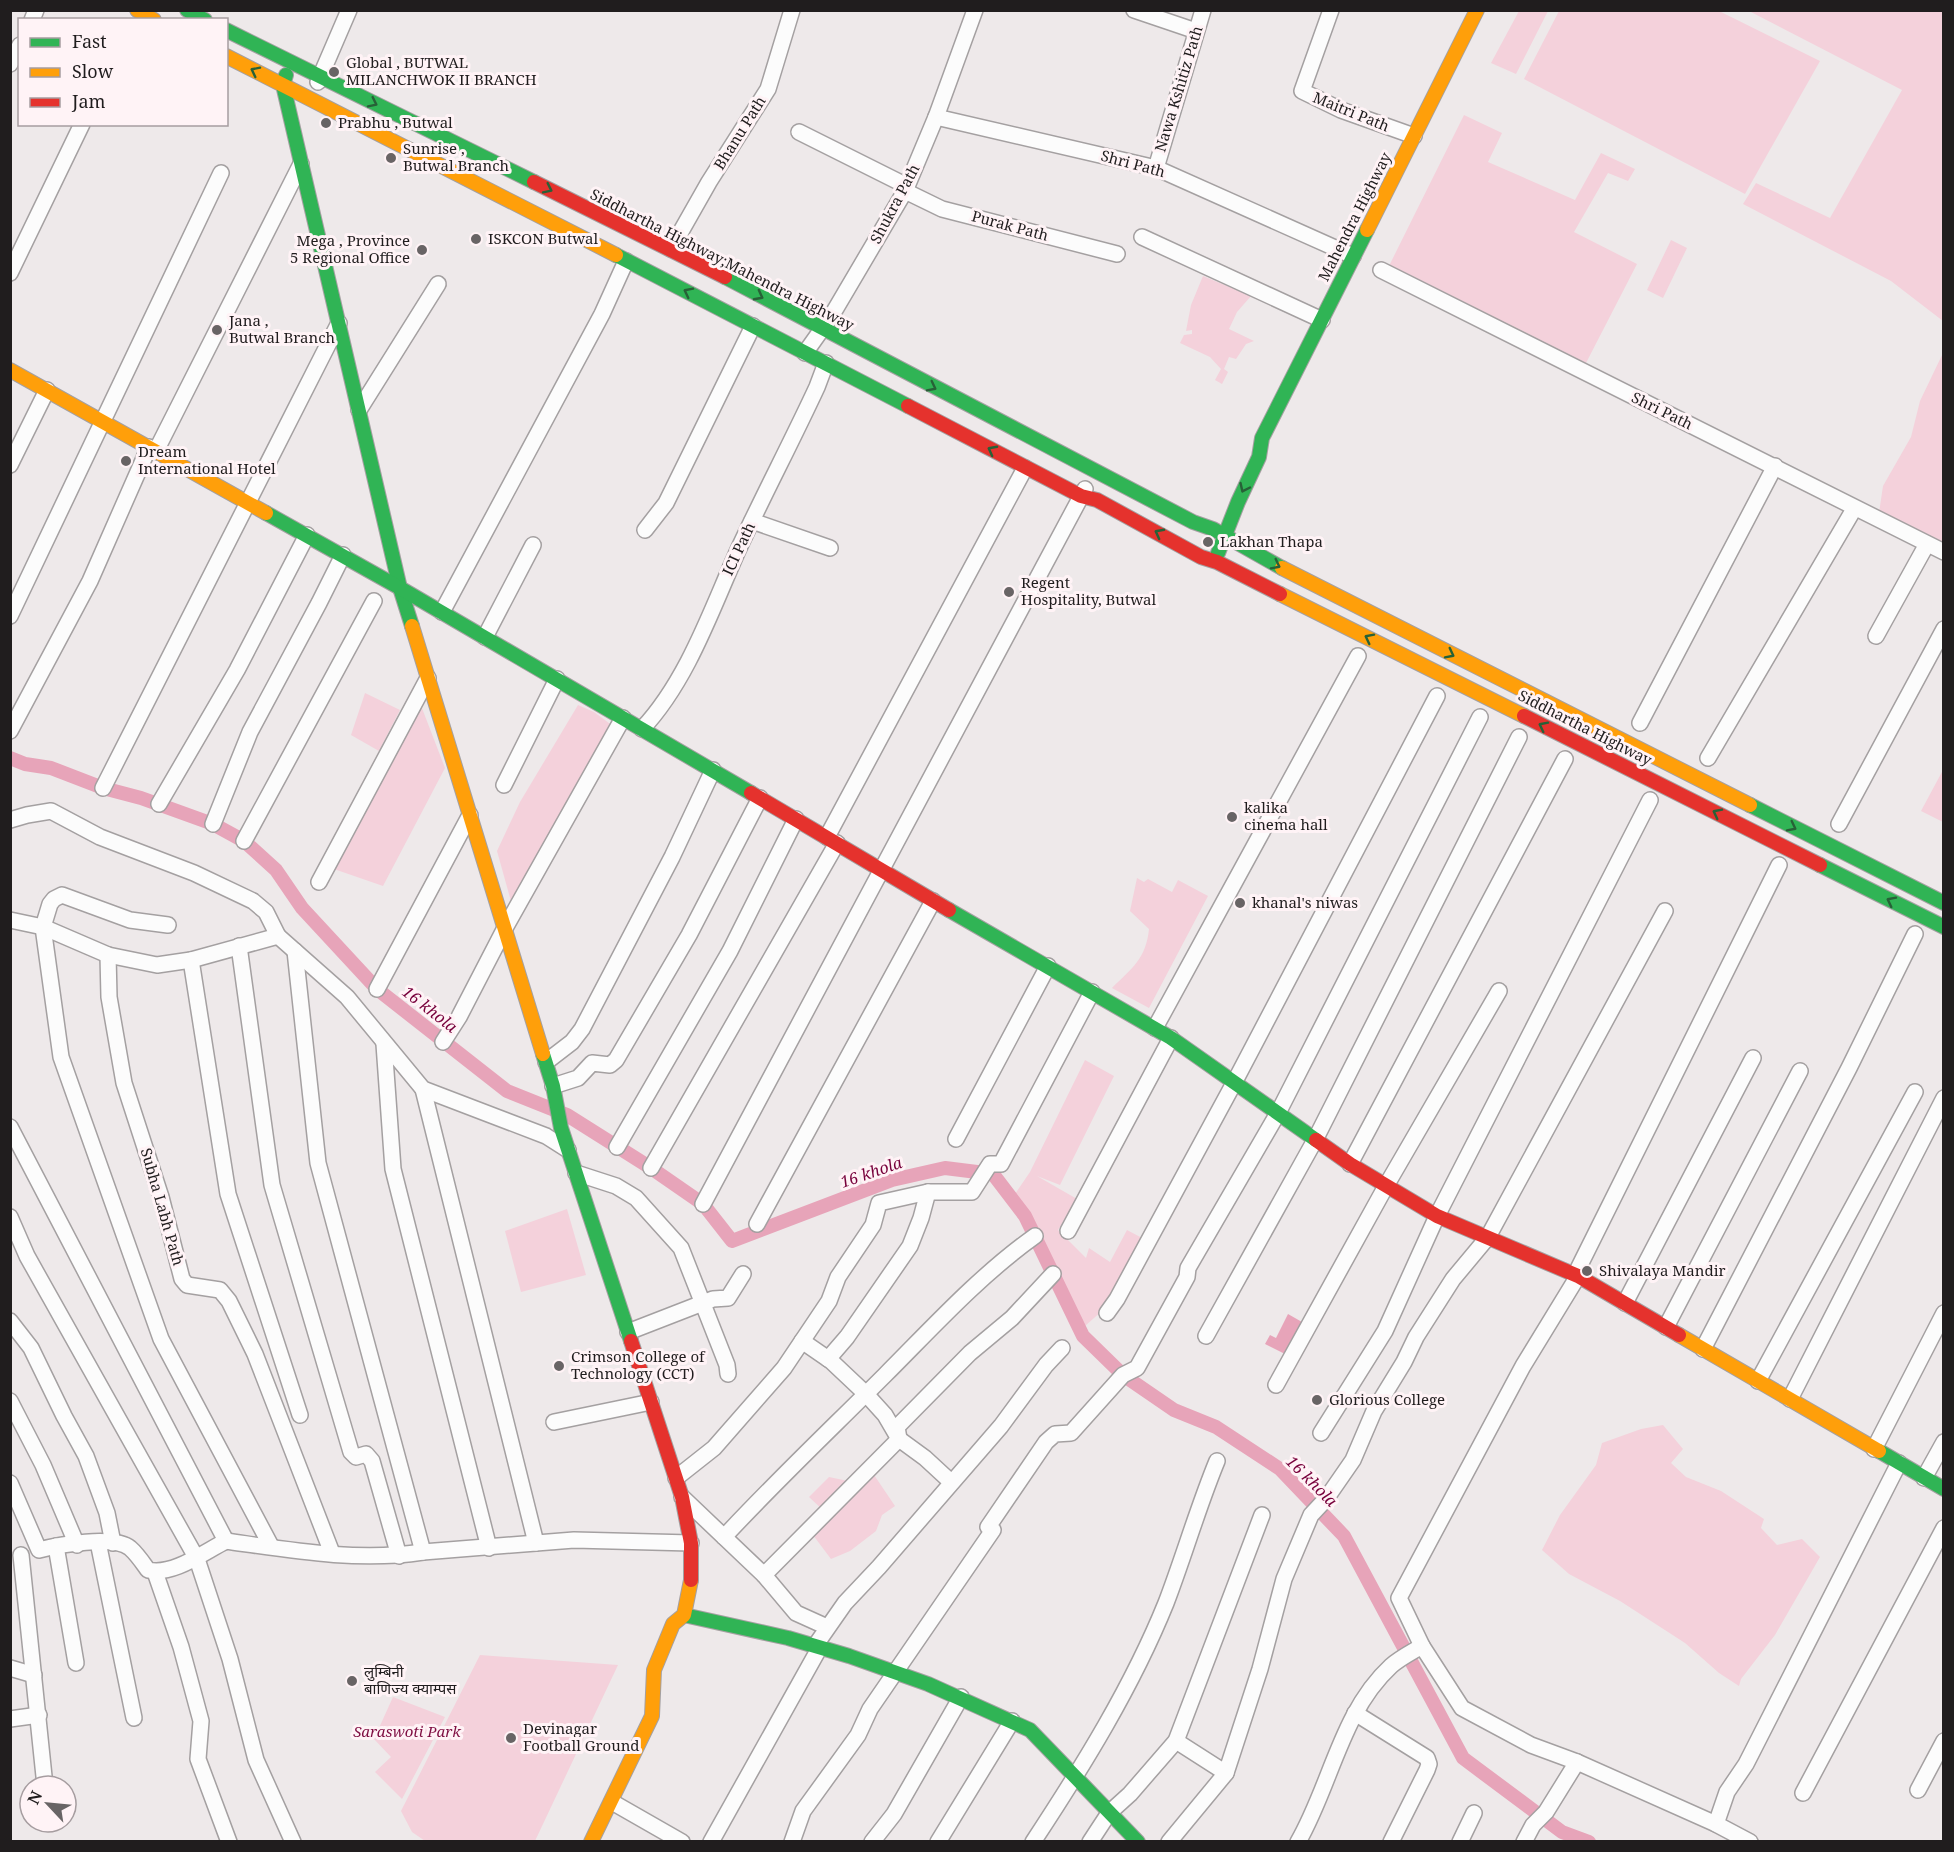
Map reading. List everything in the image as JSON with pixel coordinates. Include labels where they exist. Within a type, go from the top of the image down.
[{"type":"main road","points":[[188,10],[202,18]]},
{"type":"main road","name":"Mahendra Highway","points":[[1210,561],[1218,554],[1238,501],[1259,457],[1262,438],[1477,10]]},
{"type":"main road","name":"Siddhartha Highway;Mahendra Highway","points":[[228,31],[671,249],[1094,471],[1204,520]]},
{"type":"main road","points":[[228,57],[826,363],[1025,468],[1081,496],[1097,500],[1210,561]]},
{"type":"main road","points":[[290,62],[283,85],[400,588],[546,1062],[561,1128],[682,1497],[691,1543],[692,1576],[684,1615],[673,1624],[654,1670],[652,1716],[591,1842]]},
{"type":"main road","points":[[10,370],[442,612],[933,901],[1155,1028],[1350,1164],[1437,1216],[1577,1275],[1944,1490]]},
{"type":"main road","name":"Mahendra Highway","points":[[1237,470],[1249,450],[1262,438]]},
{"type":"main road","points":[[1189,550],[1192,537],[1204,520]]},
{"type":"main road","name":"Siddhartha Highway","points":[[1204,520],[1224,537],[1381,619],[1944,903]]},
{"type":"main road","name":"Siddhartha Highway","points":[[1210,561],[1381,644],[1944,927]]},
{"type":"main road","points":[[684,1615],[817,1646],[961,1697],[1012,1721],[1030,1730],[1138,1842]]},
{"type":"street","points":[[311,99],[349,10]]},
{"type":"street","name":"Bhanu Path","points":[[671,249],[709,182],[768,89],[792,10]]},
{"type":"street","points":[[1134,10],[1197,31]]},
{"type":"street","name":"Nawa Kshitiz Path","points":[[1156,168],[1203,10]]},
{"type":"street","name":"Maitri Path","points":[[1331,10],[1302,91],[1341,110],[1414,136]]},
{"type":"street","name":"Shukra Path","points":[[805,353],[822,330],[906,188],[936,117],[970,13]]},
{"type":"street","points":[[10,64],[18,49]]},
{"type":"street","name":"Shri Path","points":[[936,117],[1156,168],[1353,256]]},
{"type":"street","points":[[10,273],[81,126]]},
{"type":"street","name":"Purak Path","points":[[799,132],[942,209],[1117,254]]},
{"type":"street","points":[[10,731],[90,580],[153,449],[302,164]]},
{"type":"street","points":[[10,616],[221,173]]},
{"type":"street","points":[[1142,237],[1322,320]]},
{"type":"street","points":[[442,612],[602,314],[627,261]]},
{"type":"street","name":"Shri Path","points":[[1381,270],[1573,368],[1775,466],[1854,509],[1944,552]]},
{"type":"street","points":[[359,410],[438,284]]},
{"type":"street","points":[[103,788],[339,323]]},
{"type":"street","points":[[645,530],[666,502],[753,326]]},
{"type":"street","name":"ICI Path","points":[[642,729],[658,712],[687,664],[752,520],[817,387],[826,363]]},
{"type":"street","points":[[10,465],[47,390]]},
{"type":"street","points":[[1640,723],[1775,466]]},
{"type":"street","points":[[651,1168],[832,840],[1025,468]]},
{"type":"street","points":[[703,1204],[1094,471]]},
{"type":"street","points":[[1708,758],[1854,509]]},
{"type":"street","points":[[752,520],[830,548]]},
{"type":"street","points":[[159,804],[237,670],[307,535]]},
{"type":"street","points":[[1876,636],[1927,544]]},
{"type":"street","points":[[485,637],[533,545]]},
{"type":"street","points":[[213,824],[250,732],[342,555]]},
{"type":"street","points":[[244,841],[374,601]]},
{"type":"street","points":[[1839,824],[1944,629]]},
{"type":"street","points":[[1155,1028],[1358,656]]},
{"type":"street","points":[[319,882],[428,678]]},
{"type":"street","points":[[504,785],[556,679]]},
{"type":"street","points":[[1107,1313],[1117,1299],[1234,1083],[1437,696]]},
{"type":"street","points":[[792,1842],[803,1811],[858,1735],[870,1709],[993,1530],[988,1527],[1046,1442],[1055,1434],[1071,1433],[1123,1375],[1137,1368],[1187,1277],[1188,1268],[1278,1113],[1480,717]]},
{"type":"street","points":[[443,1042],[459,1017],[505,928],[623,718]]},
{"type":"street","points":[[1206,1336],[1315,1140],[1519,737]]},
{"type":"street","points":[[1350,1164],[1565,759]]},
{"type":"street","points":[[546,1062],[572,1042],[582,1029],[672,857],[713,770]]},
{"type":"street","points":[[554,1090],[578,1078],[592,1063],[610,1065],[616,1060],[689,935],[760,798]]},
{"type":"street","points":[[1321,1433],[1385,1331],[1437,1216],[1650,800]]},
{"type":"street","points":[[10,820],[51,811],[100,837],[194,873],[253,901],[266,912],[278,936],[347,998],[423,1089],[536,1542]]},
{"type":"street","points":[[377,989],[470,815]]},
{"type":"street","points":[[617,1147],[730,951],[796,819]]},
{"type":"street","points":[[1750,1842],[1716,1824],[1577,1762],[1531,1745],[1462,1708],[1416,1650],[1399,1598],[1523,1366],[1577,1275],[1779,865]]},
{"type":"street","points":[[168,925],[130,920],[62,895],[54,899],[50,904],[43,927],[61,1057],[161,1339],[272,1546]]},
{"type":"street","points":[[757,1224],[933,901]]},
{"type":"street","points":[[1169,1842],[1226,1773],[1260,1669],[1284,1578],[1311,1515],[1326,1499],[1353,1460],[1374,1411],[1453,1279],[1488,1238],[1665,911]]},
{"type":"street","points":[[10,920],[43,927],[108,955],[157,965],[191,960],[278,936]]},
{"type":"street","points":[[1704,1349],[1849,1068],[1915,934]]},
{"type":"street","points":[[239,946],[272,1185],[351,1452],[356,1457],[366,1454],[372,1461],[399,1556]]},
{"type":"street","points":[[295,951],[318,1163],[423,1552]]},
{"type":"street","name":"Subha Labh Path","points":[[108,955],[109,997],[124,1083],[161,1197],[182,1279],[187,1285],[220,1290],[229,1301],[255,1354],[332,1553]]},
{"type":"street","points":[[191,960],[228,1194],[300,1415]]},
{"type":"street","points":[[956,1139],[1047,966]]},
{"type":"street","points":[[1276,1385],[1386,1186],[1499,991]]},
{"type":"street","points":[[676,1478],[714,1448],[784,1368],[830,1301],[838,1276],[873,1225],[879,1203],[927,1192],[972,1192],[990,1164],[1001,1164],[1092,992]]},
{"type":"street","points":[[1068,1231],[1171,1038]]},
{"type":"street","points":[[384,1044],[393,1169],[489,1548]]},
{"type":"street","points":[[1625,1303],[1753,1059]]},
{"type":"street","points":[[1666,1327],[1800,1071]]},
{"type":"street","points":[[423,1089],[546,1136],[568,1150]]},
{"type":"street","points":[[1758,1381],[1915,1092]]},
{"type":"street","points":[[1790,1400],[1944,1098]]},
{"type":"street","points":[[10,1127],[226,1541]]},
{"type":"street","points":[[576,1173],[616,1186],[636,1198],[681,1248],[727,1365],[728,1374]]},
{"type":"street","points":[[828,1359],[847,1337],[910,1246],[921,1218],[927,1192]]},
{"type":"street","points":[[10,1217],[27,1256],[197,1559],[230,1659],[256,1760],[293,1842]]},
{"type":"street","points":[[724,1538],[767,1491],[944,1315],[1010,1254],[1035,1236]]},
{"type":"street","points":[[628,1332],[713,1299],[728,1298],[743,1274]]},
{"type":"street","points":[[899,1439],[897,1427],[970,1353],[1012,1318],[1053,1274]]},
{"type":"street","points":[[1874,1449],[1944,1313]]},
{"type":"street","points":[[10,1321],[31,1348],[86,1456],[106,1513],[106,1543],[134,1718]]},
{"type":"street","points":[[802,1341],[828,1359],[866,1394],[885,1415],[899,1439],[925,1458],[951,1482]]},
{"type":"street","points":[[711,1842],[827,1627],[845,1603],[1001,1426],[1062,1347]]},
{"type":"street","points":[[10,1401],[43,1465],[77,1545]]},
{"type":"street","points":[[554,1422],[651,1402]]},
{"type":"street","points":[[764,1575],[899,1439]]},
{"type":"street","points":[[1924,1478],[1944,1442]]},
{"type":"street","points":[[1033,1842],[1076,1777],[1148,1644],[1166,1602],[1202,1497],[1217,1461]]},
{"type":"street","points":[[1716,1824],[1727,1792],[1746,1764],[1899,1463]]},
{"type":"street","points":[[10,1483],[39,1550]]},
{"type":"street","points":[[682,1497],[764,1575],[796,1613],[827,1627]]},
{"type":"street","points":[[1090,1842],[1109,1814],[1130,1794],[1176,1741],[1262,1515]]},
{"type":"street","points":[[1803,1793],[1944,1528]]},
{"type":"street","points":[[44,1774],[34,1675],[16,1557],[56,1546],[106,1543],[129,1547],[148,1570],[155,1572],[197,1559],[226,1541],[346,1556],[399,1556],[574,1540],[691,1543]]},
{"type":"street","points":[[56,1546],[76,1664]]},
{"type":"street","points":[[155,1572],[181,1647],[201,1721],[198,1759],[229,1842]]},
{"type":"street","points":[[1298,1842],[1355,1713],[1370,1689],[1392,1665],[1416,1650]]},
{"type":"street","points":[[10,1668],[34,1675]]},
{"type":"street","points":[[872,1842],[894,1814],[961,1697]]},
{"type":"street","points":[[1355,1713],[1427,1758],[1429,1764],[1391,1842]]},
{"type":"street","points":[[10,1719],[39,1715]]},
{"type":"street","points":[[938,1842],[1012,1721]]},
{"type":"street","points":[[1176,1741],[1226,1773]]},
{"type":"street","points":[[1918,1790],[1944,1741]]},
{"type":"street","points":[[1524,1842],[1533,1825],[1546,1812],[1577,1762]]},
{"type":"street","points":[[612,1802],[682,1842]]},
{"type":"street","points":[[1460,1842],[1474,1813]]},
{"type":"green space","points":[[1519,11],[1548,11],[1516,74],[1491,63]]},
{"type":"green space","points":[[1559,11],[1719,11],[1820,61],[1745,194],[1524,79]]},
{"type":"green space","points":[[1749,11],[1943,11],[1943,321],[1891,281],[1743,204],[1756,183],[1830,218],[1902,90]]},
{"type":"green space","points":[[1464,115],[1502,133],[1488,162],[1575,200],[1601,153],[1635,169],[1628,181],[1608,173],[1574,232],[1637,264],[1586,363],[1389,266]]},
{"type":"green space","points":[[1671,240],[1687,248],[1663,298],[1647,290]]},
{"type":"green space","points":[[1203,276],[1251,296],[1237,312],[1229,329],[1254,341],[1246,344],[1236,359],[1229,357],[1224,369],[1228,372],[1222,384],[1215,380],[1221,369],[1210,357],[1180,343],[1184,335],[1192,334],[1192,330],[1186,331],[1191,305]]},
{"type":"green space","points":[[1943,353],[1943,542],[1879,513],[1883,486],[1911,437],[1920,401]]},
{"type":"green space","points":[[365,693],[400,710],[379,751],[351,735]]},
{"type":"green space","points":[[420,703],[445,768],[383,886],[331,868]]},
{"type":"green space","points":[[578,705],[594,712],[613,726],[512,905],[497,851],[520,802]]},
{"type":"green space","points":[[1943,770],[1943,822],[1921,811]]},
{"type":"green space","points":[[1137,878],[1144,882],[1148,879],[1172,892],[1178,880],[1208,896],[1149,1008],[1112,988],[1137,962],[1145,948],[1149,929],[1130,911]]},
{"type":"green space","points":[[1085,1060],[1114,1076],[1060,1185],[1037,1176],[1077,1199],[1058,1230],[1086,1258],[1089,1248],[1110,1262],[1127,1230],[1144,1239],[1111,1303],[1085,1326],[1015,1194],[1030,1172]]},
{"type":"green space","points":[[567,1209],[586,1275],[521,1292],[505,1231]]},
{"type":"green space","points":[[1663,1425],[1683,1449],[1671,1463],[1686,1477],[1721,1491],[1764,1519],[1761,1528],[1777,1545],[1802,1539],[1820,1557],[1775,1635],[1741,1679],[1739,1686],[1719,1673],[1685,1643],[1620,1601],[1569,1574],[1542,1550],[1560,1515],[1596,1465],[1602,1443],[1641,1429]]},
{"type":"green space","points":[[870,1469],[895,1506],[882,1515],[876,1531],[850,1551],[831,1559],[813,1535]]},
{"type":"green space","points":[[829,1477],[848,1481],[823,1510],[809,1497]]},
{"type":"green space","name":"Devinagar Football Ground","points":[[480,1655],[618,1665],[535,1841],[425,1841],[412,1832],[401,1811]]},
{"type":"green space","name":"Saraswoti Park","points":[[393,1697],[445,1717],[402,1799],[375,1772],[391,1757],[374,1739]]},
{"type":"shaded area","points":[[1288,1314],[1302,1322],[1285,1354],[1265,1344],[1270,1335],[1276,1338]]},
{"type":"waterway","name":"16 khola","points":[[10,758],[25,764],[51,768],[103,788],[141,798],[213,824],[244,841],[276,870],[302,908],[377,989],[507,1091],[567,1115],[703,1204],[732,1241],[892,1180],[945,1168],[993,1174],[1025,1216],[1083,1336],[1123,1375],[1174,1410],[1216,1427],[1280,1469],[1344,1536],[1463,1758],[1562,1832],[1589,1842]]},
{"type":"traffic: fast","points":[[187,10],[201,18]]},
{"type":"traffic: fast","points":[[228,31],[534,182]]},
{"type":"traffic: fast","points":[[286,75],[283,85],[400,588],[412,626]]},
{"type":"traffic: fast","points":[[1218,553],[1259,457],[1262,438],[1367,230]]},
{"type":"traffic: fast","points":[[616,255],[908,406]]},
{"type":"traffic: fast","points":[[725,277],[1193,522],[1213,529],[1282,568]]},
{"type":"traffic: fast","points":[[266,513],[400,588],[751,793]]},
{"type":"traffic: fast","points":[[1750,805],[1944,903]]},
{"type":"traffic: fast","points":[[1820,865],[1944,927]]},
{"type":"traffic: fast","points":[[949,910],[1171,1038],[1316,1140]]},
{"type":"traffic: fast","points":[[543,1054],[553,1086],[561,1128],[631,1341]]},
{"type":"traffic: fast","points":[[1879,1451],[1944,1489]]},
{"type":"traffic: fast","points":[[684,1615],[788,1638],[849,1656],[928,1684],[1030,1730],[1138,1842]]},
{"type":"traffic: slow","points":[[137,10],[151,18]]},
{"type":"traffic: slow","points":[[1367,230],[1477,10]]},
{"type":"traffic: slow","points":[[228,57],[616,255]]},
{"type":"traffic: slow","points":[[10,370],[266,513]]},
{"type":"traffic: slow","points":[[1282,568],[1750,805]]},
{"type":"traffic: slow","points":[[1280,594],[1524,716]]},
{"type":"traffic: slow","points":[[412,626],[543,1054]]},
{"type":"traffic: slow","points":[[1679,1335],[1879,1451]]},
{"type":"traffic: slow","points":[[591,1842],[652,1716],[654,1670],[673,1624],[684,1615],[691,1580]]},
{"type":"traffic: jam","points":[[534,182],[725,277]]},
{"type":"traffic: jam","points":[[908,406],[1081,496],[1097,500],[1201,557],[1217,562],[1280,594]]},
{"type":"traffic: jam","points":[[1524,716],[1820,865]]},
{"type":"traffic: jam","points":[[751,793],[949,910]]},
{"type":"traffic: jam","points":[[1316,1140],[1350,1164],[1437,1216],[1578,1276],[1679,1335]]},
{"type":"traffic: jam","points":[[631,1341],[682,1497],[691,1543],[691,1580]]},
{"type":"place","name":"Global , BUTWAL MILANCHWOK II BRANCH","points":[[334,72]]},
{"type":"place","name":"Prabhu , Butwal","points":[[326,123]]},
{"type":"place","name":"Sunrise , Butwal Branch","points":[[391,158]]},
{"type":"place","name":"ISKCON Butwal","points":[[476,239]]},
{"type":"place","name":"Mega , Province 5 Regional Office","points":[[422,250]]},
{"type":"place","name":"Jana , Butwal Branch","points":[[217,330]]},
{"type":"place","name":"Dream International Hotel","points":[[126,461]]},
{"type":"place","name":"Lakhan Thapa","points":[[1208,542]]},
{"type":"place","name":"Regent Hospitality, Butwal","points":[[1009,592]]},
{"type":"place","name":"kalika cinema hall","points":[[1232,817]]},
{"type":"place","name":"khanal's niwas","points":[[1240,903]]},
{"type":"place","name":"Shivalaya Mandir","points":[[1587,1271]]},
{"type":"place","name":"Crimson College of Technology (CCT)","points":[[559,1366]]},
{"type":"place","name":"Glorious College","points":[[1317,1400]]},
{"type":"place","name":"लुम्बिनी बाणिज्य क्याम्पस","points":[[352,1681]]},
{"type":"place","name":"Devinagar Football Ground","points":[[511,1738]]}]
